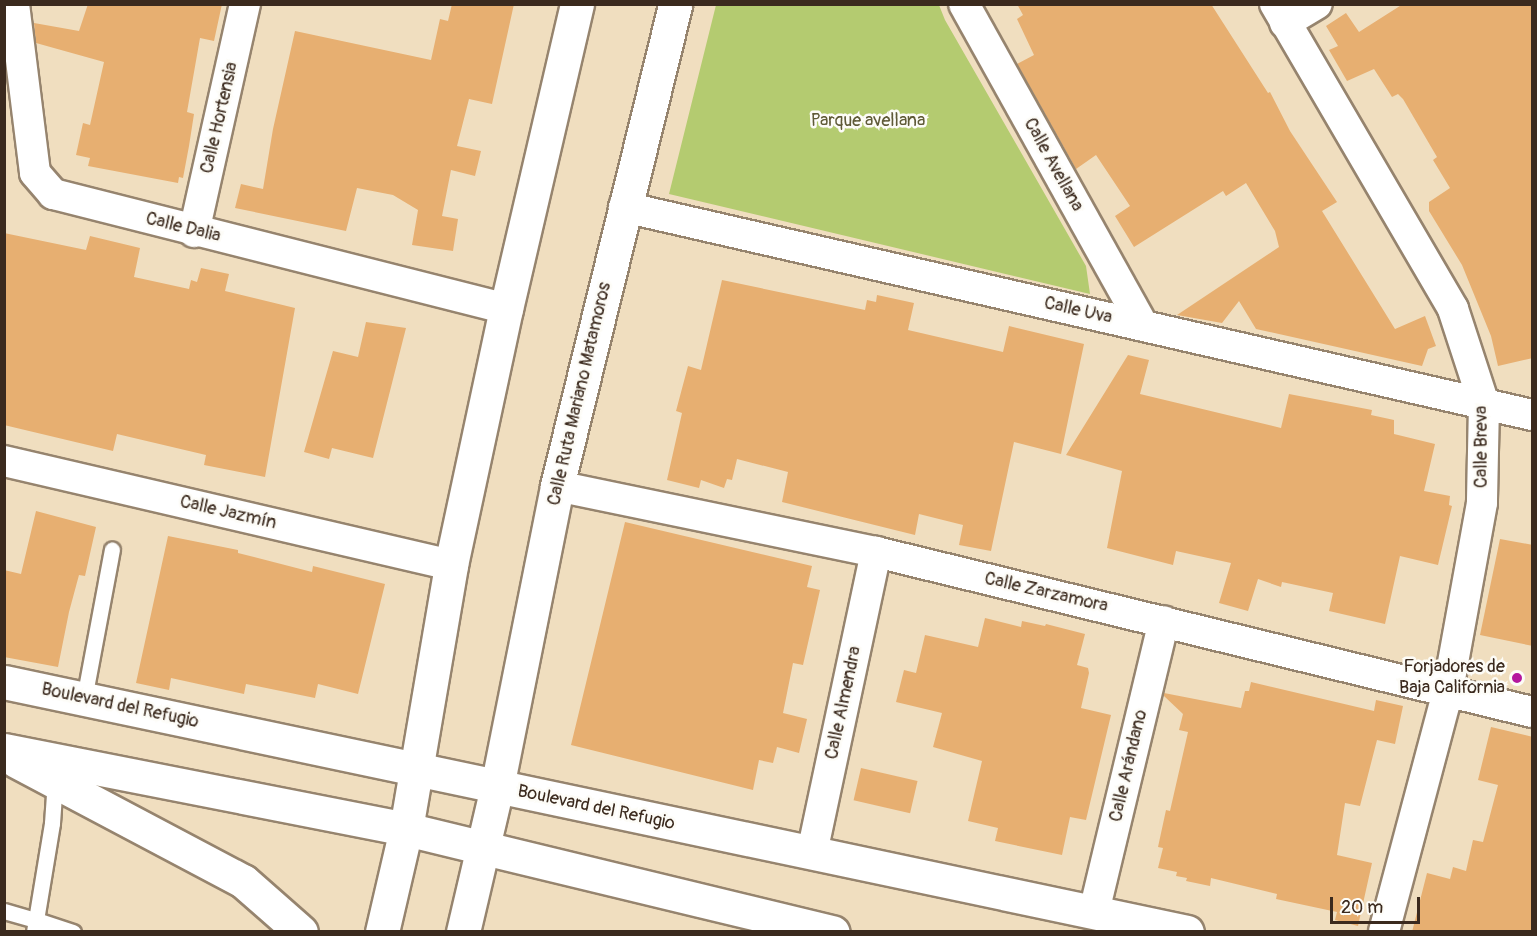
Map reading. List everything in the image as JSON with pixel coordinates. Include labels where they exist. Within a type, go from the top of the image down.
[{"type":"main road","points":[[382,932],[406,829],[451,565],[506,309],[577,4]]},
{"type":"main road","name":"Calle Ruta Mariano Matamoros","points":[[463,932],[497,787],[557,486],[675,4]]},
{"type":"main road","name":"Boulevard del Refugio","points":[[4,682],[1187,932]]},
{"type":"main road","points":[[4,752],[57,771],[406,829],[833,932]]},
{"type":"main road","points":[[57,771],[243,881],[301,932]]},
{"type":"street","name":"Calle Dalia","points":[[14,4],[35,172],[53,194],[194,232],[506,309]]},
{"type":"street","name":"Calle Hortensia","points":[[194,232],[245,4]]},
{"type":"street","name":"Calle Avellana","points":[[964,4],[1143,326]]},
{"type":"street","points":[[1280,14],[1317,4]]},
{"type":"street","name":"Calle Breva","points":[[1280,14],[1453,309],[1484,404],[1482,503],[1448,691],[1384,932]]},
{"type":"street","name":"Calle Uva","points":[[624,207],[1533,416]]},
{"type":"street","name":"Calle Jazmín","points":[[4,461],[451,565]]},
{"type":"street","name":"Calle Zarzamora","points":[[557,486],[876,552],[1533,712]]},
{"type":"street","name":"Calle Almendra","points":[[812,853],[876,552]]},
{"type":"street","name":"Calle Arándano","points":[[1094,912],[1164,621]]},
{"type":"lane","points":[[84,699],[112,550]]},
{"type":"lane","points":[[35,926],[57,771]]},
{"type":"lane","points":[[4,911],[35,926],[73,932]]},
{"type":"green space","name":"Parque avellana","points":[[716,5],[939,5],[945,20],[1086,266],[1090,294],[669,194]]},
{"type":"building","points":[[88,4],[222,4],[214,41],[200,38],[187,112],[194,114],[183,178],[179,177],[178,183],[88,166],[90,158],[76,155],[83,123],[90,125],[104,62],[36,43],[34,23],[79,31]]},
{"type":"building","points":[[452,4],[514,4],[492,104],[469,99],[457,146],[481,151],[475,176],[451,170],[442,216],[458,219],[453,251],[412,245],[418,210],[393,195],[357,188],[346,231],[235,208],[241,184],[263,189],[273,129],[295,31],[431,60],[440,19],[448,21]]},
{"type":"building","points":[[1017,4],[1211,4],[1268,93],[1270,92],[1290,131],[1337,202],[1322,211],[1395,329],[1425,316],[1436,346],[1428,349],[1422,366],[1256,329],[1239,301],[1222,323],[1177,315],[1279,247],[1275,231],[1246,183],[1226,196],[1223,191],[1134,247],[1115,216],[1130,206],[1096,155],[1076,169],[1017,64],[1034,55],[1017,19],[1023,15]]},
{"type":"building","points":[[1403,4],[1533,4],[1533,358],[1498,366],[1491,336],[1462,265],[1429,211],[1429,202],[1450,188],[1433,160],[1437,157],[1403,99],[1398,94],[1392,97],[1374,69],[1347,81],[1329,50],[1338,46],[1326,26],[1346,13],[1359,32]]},
{"type":"building","points":[[4,233],[86,250],[90,236],[140,248],[134,277],[189,289],[191,280],[197,282],[201,268],[229,274],[225,291],[295,308],[265,477],[204,465],[206,455],[117,434],[113,451],[4,425]]},
{"type":"building","points":[[722,280],[865,310],[867,300],[876,302],[877,295],[914,303],[908,330],[1003,352],[1009,326],[1084,344],[1061,454],[1014,442],[991,551],[959,545],[963,525],[919,514],[915,535],[782,502],[788,472],[737,459],[732,480],[727,479],[724,488],[701,480],[699,488],[667,480],[682,413],[676,411],[688,366],[701,370]]},
{"type":"building","points":[[366,322],[406,328],[373,458],[332,448],[329,459],[304,452],[333,351],[358,357]]},
{"type":"building","points":[[1128,355],[1149,360],[1140,394],[1281,428],[1289,394],[1372,410],[1371,415],[1394,420],[1394,434],[1435,444],[1424,491],[1450,496],[1449,505],[1452,506],[1438,565],[1400,556],[1385,624],[1329,611],[1333,593],[1282,582],[1281,587],[1258,579],[1248,611],[1219,603],[1231,563],[1176,551],[1173,565],[1107,548],[1122,471],[1066,455]]},
{"type":"building","points":[[36,511],[96,527],[85,576],[79,575],[58,667],[4,657],[4,570],[21,574]]},
{"type":"building","points":[[625,522],[812,566],[807,587],[820,590],[803,665],[793,663],[783,713],[807,719],[799,753],[777,747],[773,763],[759,760],[753,790],[571,745]]},
{"type":"building","points":[[168,536],[238,550],[238,553],[312,572],[313,566],[385,584],[358,694],[318,684],[315,698],[246,684],[244,694],[171,678],[169,690],[136,683]]},
{"type":"building","points":[[1500,539],[1533,545],[1533,646],[1480,635]]},
{"type":"building","points":[[985,618],[1021,627],[1022,621],[1045,626],[1046,624],[1085,634],[1077,665],[1088,668],[1089,673],[1081,708],[1111,715],[1086,820],[1070,817],[1062,855],[995,841],[998,828],[968,821],[982,761],[933,747],[942,713],[896,702],[904,670],[916,673],[925,635],[978,647]]},
{"type":"building","points":[[1251,682],[1374,711],[1376,700],[1403,706],[1395,744],[1377,740],[1360,806],[1345,803],[1337,855],[1372,863],[1358,926],[1335,920],[1337,912],[1276,899],[1277,894],[1211,878],[1210,886],[1186,881],[1187,878],[1176,876],[1177,872],[1158,868],[1163,848],[1158,847],[1166,810],[1170,811],[1188,732],[1179,730],[1183,714],[1164,696],[1164,693],[1241,708],[1245,691],[1249,691]]},
{"type":"building","points":[[1491,727],[1533,737],[1533,932],[1412,932],[1427,873],[1450,879],[1453,867],[1466,871],[1473,840],[1483,842],[1498,785],[1478,780]]},
{"type":"building","points":[[861,768],[918,781],[910,813],[854,800]]},
{"type":"place","name":"Forjadores de Baja California","points":[[1517,678]]}]
